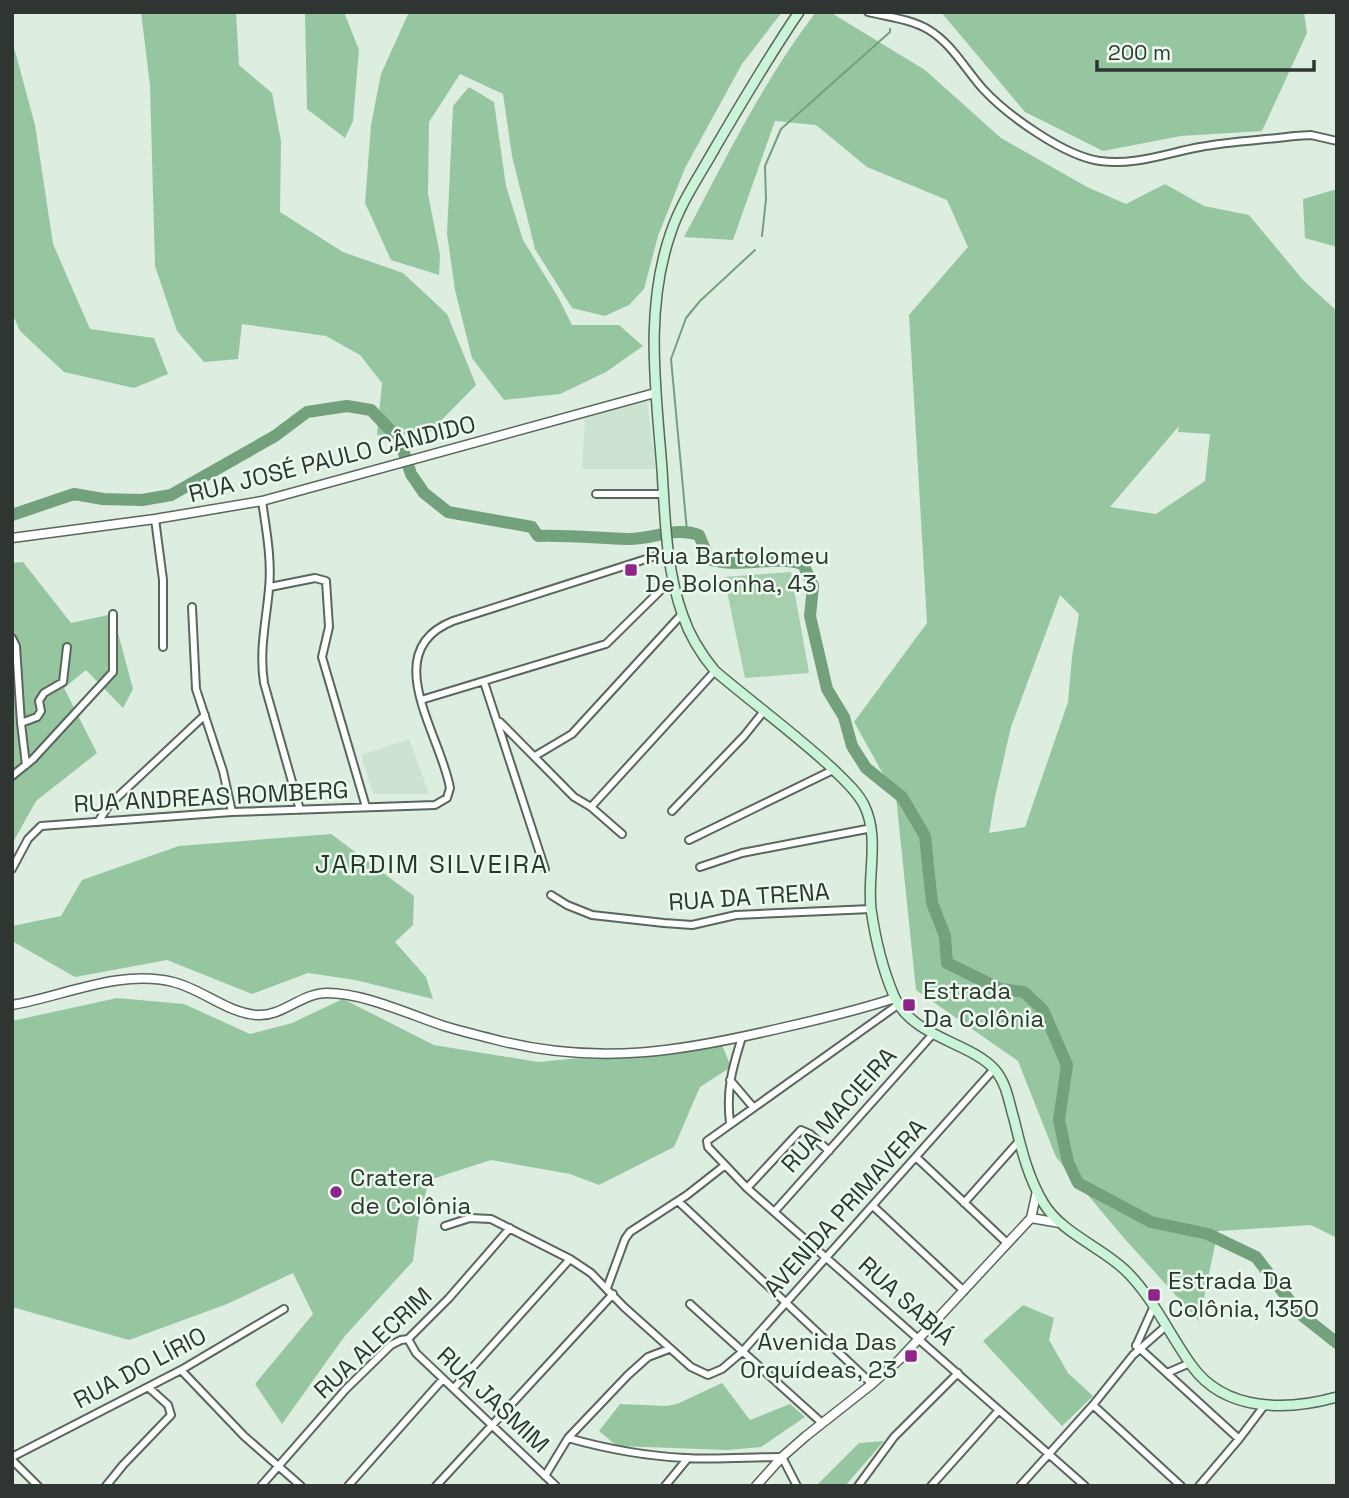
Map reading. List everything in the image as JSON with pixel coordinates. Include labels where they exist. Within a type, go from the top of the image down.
[{"type":"main road","points":[[799,12],[774,49],[678,213],[665,251],[653,329],[655,393],[668,552],[682,614],[702,655],[715,671],[833,770],[864,804],[872,828],[871,909],[897,1001],[933,1035],[994,1069],[1006,1089],[1027,1169],[1044,1204],[1060,1223],[1111,1257],[1141,1287],[1190,1363],[1202,1378],[1222,1393],[1264,1406],[1299,1404],[1337,1397]]},
{"type":"street","points":[[868,12],[915,23],[929,31],[943,41],[1001,106],[1023,123],[1079,156],[1100,161],[1123,162],[1226,143],[1311,135],[1337,141]]},
{"type":"street","name":"RUA JOSÉ PAULO CÂNDIDO","points":[[12,538],[155,519],[262,501],[655,393]]},
{"type":"street","points":[[596,494],[663,494]]},
{"type":"street","points":[[262,501],[270,587],[261,663],[300,810]]},
{"type":"street","points":[[155,519],[163,580],[163,647]]},
{"type":"street","points":[[668,552],[443,625],[426,639],[416,660],[421,701],[606,644],[673,578]]},
{"type":"street","points":[[270,587],[315,578],[326,581],[328,627],[322,657],[366,807]]},
{"type":"street","points":[[192,607],[193,674],[223,771],[232,812]]},
{"type":"street","points":[[12,776],[26,765],[113,673],[113,614]]},
{"type":"street","points":[[535,756],[572,734],[682,614]]},
{"type":"street","points":[[12,638],[16,646],[26,765]]},
{"type":"street","points":[[21,723],[37,717],[41,711],[39,701],[44,693],[63,682],[67,647]]},
{"type":"street","points":[[591,807],[715,671]]},
{"type":"street","points":[[484,682],[499,721],[545,869]]},
{"type":"street","name":"RUA ANDREAS ROMBERG","points":[[12,869],[28,839],[38,828],[232,812],[435,805],[447,798],[450,788],[421,701]]},
{"type":"street","points":[[673,811],[764,711]]},
{"type":"street","points":[[98,821],[109,804],[205,715]]},
{"type":"street","points":[[499,721],[574,797],[591,807],[622,834]]},
{"type":"street","points":[[689,840],[833,770]]},
{"type":"street","points":[[700,867],[742,853],[872,828]]},
{"type":"street","name":"RUA DA TRENA","points":[[551,895],[592,915],[692,925],[736,915],[871,909]]},
{"type":"street","points":[[12,1005],[92,986],[144,979],[182,985],[255,1015],[266,1015],[317,994],[343,995],[397,1009],[459,1030],[567,1054],[650,1052],[696,1047],[897,1001]]},
{"type":"street","points":[[742,1037],[729,1078],[727,1104],[730,1123],[802,1075],[897,1001]]},
{"type":"street","name":"RUA MACIEIRA","points":[[775,1211],[933,1035]]},
{"type":"street","name":"AVENIDA PRIMAVERA","points":[[670,1349],[701,1374],[708,1375],[722,1369],[742,1352],[994,1069]]},
{"type":"street","points":[[729,1078],[753,1107]]},
{"type":"street","name":"RUA SABIÁ","points":[[730,1123],[707,1142],[710,1151],[724,1167],[1085,1486]]},
{"type":"street","points":[[747,1188],[801,1130],[810,1134],[829,1151]]},
{"type":"street","points":[[964,1203],[1019,1141]]},
{"type":"street","points":[[916,1157],[1007,1243]]},
{"type":"street","points":[[607,1288],[625,1238],[630,1232],[724,1167]]},
{"type":"street","points":[[756,1486],[782,1457],[872,1384],[919,1339],[1031,1218],[1037,1191]]},
{"type":"street","points":[[678,1201],[872,1384]]},
{"type":"street","points":[[873,1206],[964,1291]]},
{"type":"street","points":[[445,1226],[470,1217],[491,1219],[570,1259],[607,1288],[670,1349]]},
{"type":"street","points":[[1031,1218],[1060,1223]]},
{"type":"street","name":"RUA ALECRIM","points":[[261,1486],[365,1370],[391,1345],[408,1339],[449,1298],[510,1228]]},
{"type":"street","points":[[454,1388],[570,1259]]},
{"type":"street","points":[[436,1486],[612,1294]]},
{"type":"street","points":[[690,1304],[822,1423]]},
{"type":"street","points":[[1139,1347],[1154,1306]]},
{"type":"street","name":"RUA DO LÍRIO","points":[[12,1459],[181,1370],[284,1309]]},
{"type":"street","points":[[1020,1486],[1093,1405],[1139,1347],[1167,1326]]},
{"type":"street","name":"RUA JASMIM","points":[[408,1339],[416,1353],[556,1486]]},
{"type":"street","points":[[1139,1347],[1239,1439]]},
{"type":"street","points":[[545,1476],[568,1438],[641,1363],[659,1351],[670,1349]]},
{"type":"street","points":[[1167,1373],[1190,1363]]},
{"type":"street","points":[[181,1370],[235,1427],[301,1486]]},
{"type":"street","points":[[858,1486],[894,1437],[958,1373]]},
{"type":"street","points":[[348,1486],[443,1379]]},
{"type":"street","points":[[106,1486],[171,1415],[168,1405],[148,1387]]},
{"type":"street","points":[[1093,1405],[1181,1486]]},
{"type":"street","points":[[1199,1486],[1264,1406]]},
{"type":"street","points":[[931,1486],[999,1410]]},
{"type":"street","points":[[568,1438],[614,1449],[688,1458],[782,1457]]},
{"type":"street","points":[[782,1457],[797,1486]]},
{"type":"street","points":[[665,1486],[688,1458]]},
{"type":"street","points":[[12,1459],[38,1486]]},
{"type":"shaded area","points":[[647,401],[656,469],[582,469],[585,417]]},
{"type":"shaded area","points":[[409,739],[429,794],[373,794],[361,755]]},
{"type":"green space","points":[[141,12],[236,12],[239,65],[272,93],[281,141],[280,212],[343,252],[403,273],[447,314],[476,385],[428,434],[377,435],[382,383],[360,355],[326,336],[242,324],[238,359],[204,362],[177,331],[155,266],[150,86]]},
{"type":"green space","points":[[344,12],[359,50],[353,121],[345,138],[307,109],[305,13]]},
{"type":"green space","points":[[409,12],[782,12],[742,64],[685,168],[658,236],[644,289],[629,305],[605,316],[572,308],[535,249],[512,156],[503,94],[460,74],[429,122],[428,194],[440,255],[439,275],[391,260],[365,203],[371,125],[381,74]]},
{"type":"green space","points":[[816,12],[830,12],[925,70],[1001,138],[1087,187],[1126,204],[1165,184],[1204,206],[1249,215],[1303,280],[1337,311],[1337,1238],[1311,1225],[1218,1231],[1199,1321],[1056,1157],[1018,1061],[916,990],[896,797],[854,722],[927,623],[909,315],[968,247],[947,200],[867,167],[816,125],[775,121],[733,240],[684,237],[746,122]],"holes":[[[1179,426],[1178,432],[1210,434],[1205,481],[1156,514],[1110,507]],[[1060,595],[1079,614],[1068,702],[1025,827],[989,833],[1011,727]]]},
{"type":"green space","points":[[941,12],[1304,12],[1307,33],[1262,131],[1181,136],[1103,151],[1025,112]]},
{"type":"green space","points":[[12,40],[35,125],[53,244],[90,329],[154,338],[168,374],[134,388],[64,372],[20,331],[12,313]]},
{"type":"green space","points":[[469,87],[494,102],[506,186],[523,240],[572,325],[619,325],[643,346],[606,372],[560,394],[504,400],[472,358],[455,290],[447,234],[453,106]]},
{"type":"green space","points":[[1337,189],[1337,247],[1305,238],[1303,199]]},
{"type":"green space","points":[[23,562],[71,623],[113,614],[133,689],[123,708],[86,670],[64,688],[97,753],[36,801],[12,844],[12,563]]},
{"type":"green space","points":[[791,572],[809,673],[745,678],[724,577]]},
{"type":"green space","points":[[331,834],[414,896],[413,925],[395,942],[426,977],[433,999],[355,980],[308,973],[252,994],[167,960],[75,977],[12,941],[12,926],[61,916],[82,880],[179,846]]},
{"type":"green space","points":[[117,998],[184,1004],[250,1034],[292,1023],[343,999],[434,1045],[538,1062],[722,1045],[731,1067],[700,1087],[674,1147],[599,1185],[570,1174],[491,1160],[429,1180],[418,1223],[413,1261],[344,1337],[282,1424],[255,1384],[313,1314],[293,1273],[227,1304],[129,1340],[12,1307],[12,1021]]},
{"type":"green space","points":[[1023,1305],[1054,1318],[1049,1340],[1068,1373],[1093,1396],[1062,1426],[983,1341]]},
{"type":"green space","points":[[722,1383],[750,1420],[790,1404],[805,1417],[761,1447],[728,1450],[617,1446],[599,1431],[620,1404],[677,1404]]},
{"type":"green space","points":[[884,1441],[845,1486],[816,1486],[859,1443]]},
{"type":"waterway","points":[[762,236],[766,199],[765,166],[781,129],[890,32],[890,29]]},
{"type":"waterway","points":[[687,531],[671,359],[686,318],[700,301],[755,250]]},
{"type":"waterway","points":[[12,515],[74,494],[103,499],[142,500],[171,495],[275,436],[307,412],[347,406],[371,410],[394,434],[401,444],[411,474],[424,493],[448,512],[532,527],[538,536],[627,539],[690,533],[699,535],[709,559],[732,563],[779,561],[803,564],[813,586],[810,616],[827,689],[844,717],[852,746],[866,768],[902,797],[925,836],[932,903],[945,936],[947,963],[1000,989],[1024,992],[1043,1010],[1067,1065],[1059,1120],[1068,1162],[1078,1183],[1151,1222],[1208,1234],[1256,1257],[1299,1313],[1337,1343]]},
{"type":"place","name":"Rua Bartolomeu De Bolonha, 43","points":[[631,570]]},
{"type":"place","name":"Estrada Da Colônia","points":[[909,1005]]},
{"type":"place","name":"Cratera de Colônia","points":[[336,1192]]},
{"type":"place","name":"Estrada Da Colônia, 1350","points":[[1154,1295]]},
{"type":"place","name":"Avenida Das Orquídeas, 23","points":[[911,1356]]},
{"type":"district","name":"JARDIM SILVEIRA","points":[[432,864]]}]
